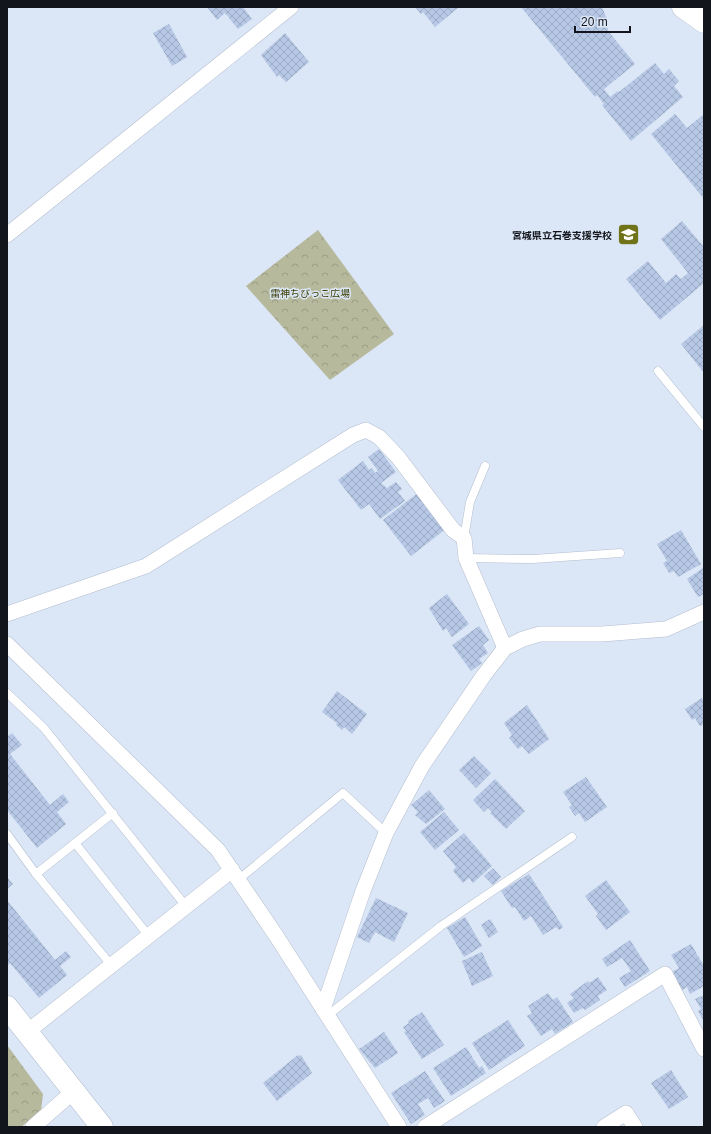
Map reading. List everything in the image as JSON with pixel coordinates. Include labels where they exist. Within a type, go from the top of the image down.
[{"type":"street","points":[[7,235],[292,7]]},
{"type":"street","points":[[683,7],[704,22]]},
{"type":"street","points":[[7,614],[146,566],[353,435],[366,430],[379,436],[398,458],[453,530],[464,538],[466,558],[505,648]]},
{"type":"street","points":[[325,1012],[363,891],[386,833],[422,766],[484,675],[505,648],[523,638],[540,634],[602,634],[666,629],[704,612]]},
{"type":"street","points":[[7,644],[218,850],[399,1127]]},
{"type":"street","points":[[27,1032],[112,966],[185,905],[235,875]]},
{"type":"street","points":[[425,1127],[664,974],[704,1049]]},
{"type":"street","points":[[7,1007],[102,1127]]},
{"type":"street","points":[[33,1127],[74,1091]]},
{"type":"street","points":[[604,1127],[626,1113],[635,1127]]},
{"type":"lane","points":[[658,371],[704,427]]},
{"type":"lane","points":[[464,538],[470,502],[485,466]]},
{"type":"lane","points":[[466,558],[533,560],[620,552]]},
{"type":"lane","points":[[7,693],[44,728],[185,905]]},
{"type":"lane","points":[[235,875],[343,793],[386,833]]},
{"type":"lane","points":[[36,874],[113,813]]},
{"type":"lane","points":[[7,834],[36,874],[112,966]]},
{"type":"lane","points":[[325,1012],[442,926],[572,837]]},
{"type":"lane","points":[[75,843],[148,935]]},
{"type":"green space","name":"雷神ちびっこ広場","points":[[318,230],[394,334],[330,380],[246,286]]},
{"type":"green space","points":[[7,1045],[43,1094],[41,1111],[21,1127],[7,1127]]},
{"type":"building","points":[[207,7],[243,7],[252,19],[238,29],[225,13],[217,20]]},
{"type":"building","points":[[415,7],[459,7],[435,27],[423,12],[421,14]]},
{"type":"building","points":[[521,7],[602,7],[607,19],[608,31],[635,64],[604,89],[610,97],[618,91],[619,92],[655,63],[664,74],[669,69],[679,81],[674,86],[683,97],[631,141],[602,105],[604,104],[597,95],[595,97]]},
{"type":"building","points":[[169,24],[187,57],[172,66],[153,33]]},
{"type":"building","points":[[285,33],[309,62],[286,82],[279,75],[277,77],[261,55]]},
{"type":"building","points":[[675,114],[687,128],[704,114],[704,199],[651,134]]},
{"type":"building","points":[[682,221],[704,247],[704,283],[660,320],[626,279],[648,261],[666,283],[676,274],[681,279],[688,273],[661,239]]},
{"type":"building","points":[[704,325],[704,373],[681,344]]},
{"type":"building","points":[[379,449],[396,472],[381,483],[387,488],[396,482],[402,489],[398,492],[405,501],[380,519],[369,504],[361,510],[338,480],[363,461],[369,470],[372,468],[375,473],[378,471],[368,457]]},
{"type":"building","points":[[419,492],[447,528],[411,556],[383,520]]},
{"type":"building","points":[[681,530],[701,564],[678,577],[674,571],[669,573],[663,563],[667,561],[657,544]]},
{"type":"building","points":[[703,568],[704,594],[698,597],[687,579]]},
{"type":"building","points":[[447,594],[469,624],[452,637],[446,628],[443,631],[429,608]]},
{"type":"building","points":[[479,626],[489,640],[483,645],[488,653],[479,659],[482,663],[471,671],[452,645]]},
{"type":"building","points":[[337,691],[367,714],[352,734],[344,727],[342,730],[336,725],[337,723],[322,712]]},
{"type":"building","points":[[702,698],[704,702],[704,724],[700,726],[695,718],[692,720],[685,709]]},
{"type":"building","points":[[527,705],[549,739],[529,754],[522,746],[518,749],[509,738],[512,735],[504,723]]},
{"type":"building","points":[[12,733],[22,745],[10,754],[50,805],[63,794],[69,802],[57,812],[66,824],[37,848],[7,810],[7,737]]},
{"type":"building","points":[[474,756],[491,773],[476,788],[459,770]]},
{"type":"building","points":[[586,777],[607,807],[585,822],[579,813],[575,816],[569,807],[572,805],[563,792]]},
{"type":"building","points":[[495,779],[525,811],[506,829],[490,813],[492,812],[488,808],[484,812],[473,800]]},
{"type":"building","points":[[429,790],[445,809],[426,824],[415,815],[418,812],[411,805]]},
{"type":"building","points":[[444,812],[459,830],[435,850],[420,832]]},
{"type":"building","points":[[464,833],[492,866],[473,883],[469,878],[463,883],[453,871],[456,867],[443,851]]},
{"type":"building","points":[[493,868],[501,877],[493,885],[484,876]]},
{"type":"building","points":[[529,874],[563,927],[559,930],[556,927],[543,935],[531,916],[524,921],[515,907],[512,908],[501,891]]},
{"type":"building","points":[[7,877],[13,884],[7,889]]},
{"type":"building","points":[[606,880],[630,912],[606,930],[596,916],[598,914],[585,896]]},
{"type":"building","points":[[376,898],[408,913],[394,942],[375,932],[369,943],[357,937]]},
{"type":"building","points":[[7,900],[55,960],[66,951],[71,957],[60,966],[67,975],[39,998],[10,963],[7,966]]},
{"type":"building","points":[[465,917],[482,946],[464,957],[447,928]]},
{"type":"building","points":[[490,919],[498,932],[489,938],[481,925]]},
{"type":"building","points":[[630,940],[650,971],[625,987],[619,978],[631,971],[622,958],[607,967],[602,959]]},
{"type":"building","points":[[691,944],[704,966],[704,986],[690,994],[687,987],[682,990],[672,972],[679,968],[671,955]]},
{"type":"building","points":[[482,952],[493,976],[472,986],[462,961]]},
{"type":"building","points":[[598,977],[607,990],[598,996],[600,1000],[585,1010],[583,1008],[574,1013],[567,1003],[574,998],[570,994],[588,981],[589,983]]},
{"type":"building","points":[[548,993],[553,1000],[557,997],[573,1022],[555,1034],[552,1029],[541,1036],[527,1016],[532,1013],[528,1006]]},
{"type":"building","points":[[704,995],[704,1022],[698,1011],[701,1009],[695,999]]},
{"type":"building","points":[[422,1012],[444,1045],[422,1059],[404,1032],[406,1031],[403,1027],[409,1023],[408,1021]]},
{"type":"building","points":[[508,1020],[525,1046],[489,1070],[472,1043]]},
{"type":"building","points":[[384,1032],[398,1053],[375,1068],[359,1049]]},
{"type":"building","points":[[466,1047],[479,1068],[482,1066],[486,1073],[451,1096],[433,1068]]},
{"type":"building","points":[[298,1055],[301,1055],[312,1073],[277,1101],[263,1083]]},
{"type":"building","points":[[671,1070],[688,1097],[669,1109],[651,1083]]},
{"type":"building","points":[[425,1071],[445,1101],[434,1108],[428,1098],[418,1104],[425,1115],[411,1124],[391,1093]]},
{"type":"place","name":"宮城県立石巻支援学校","points":[[628,235]]}]
